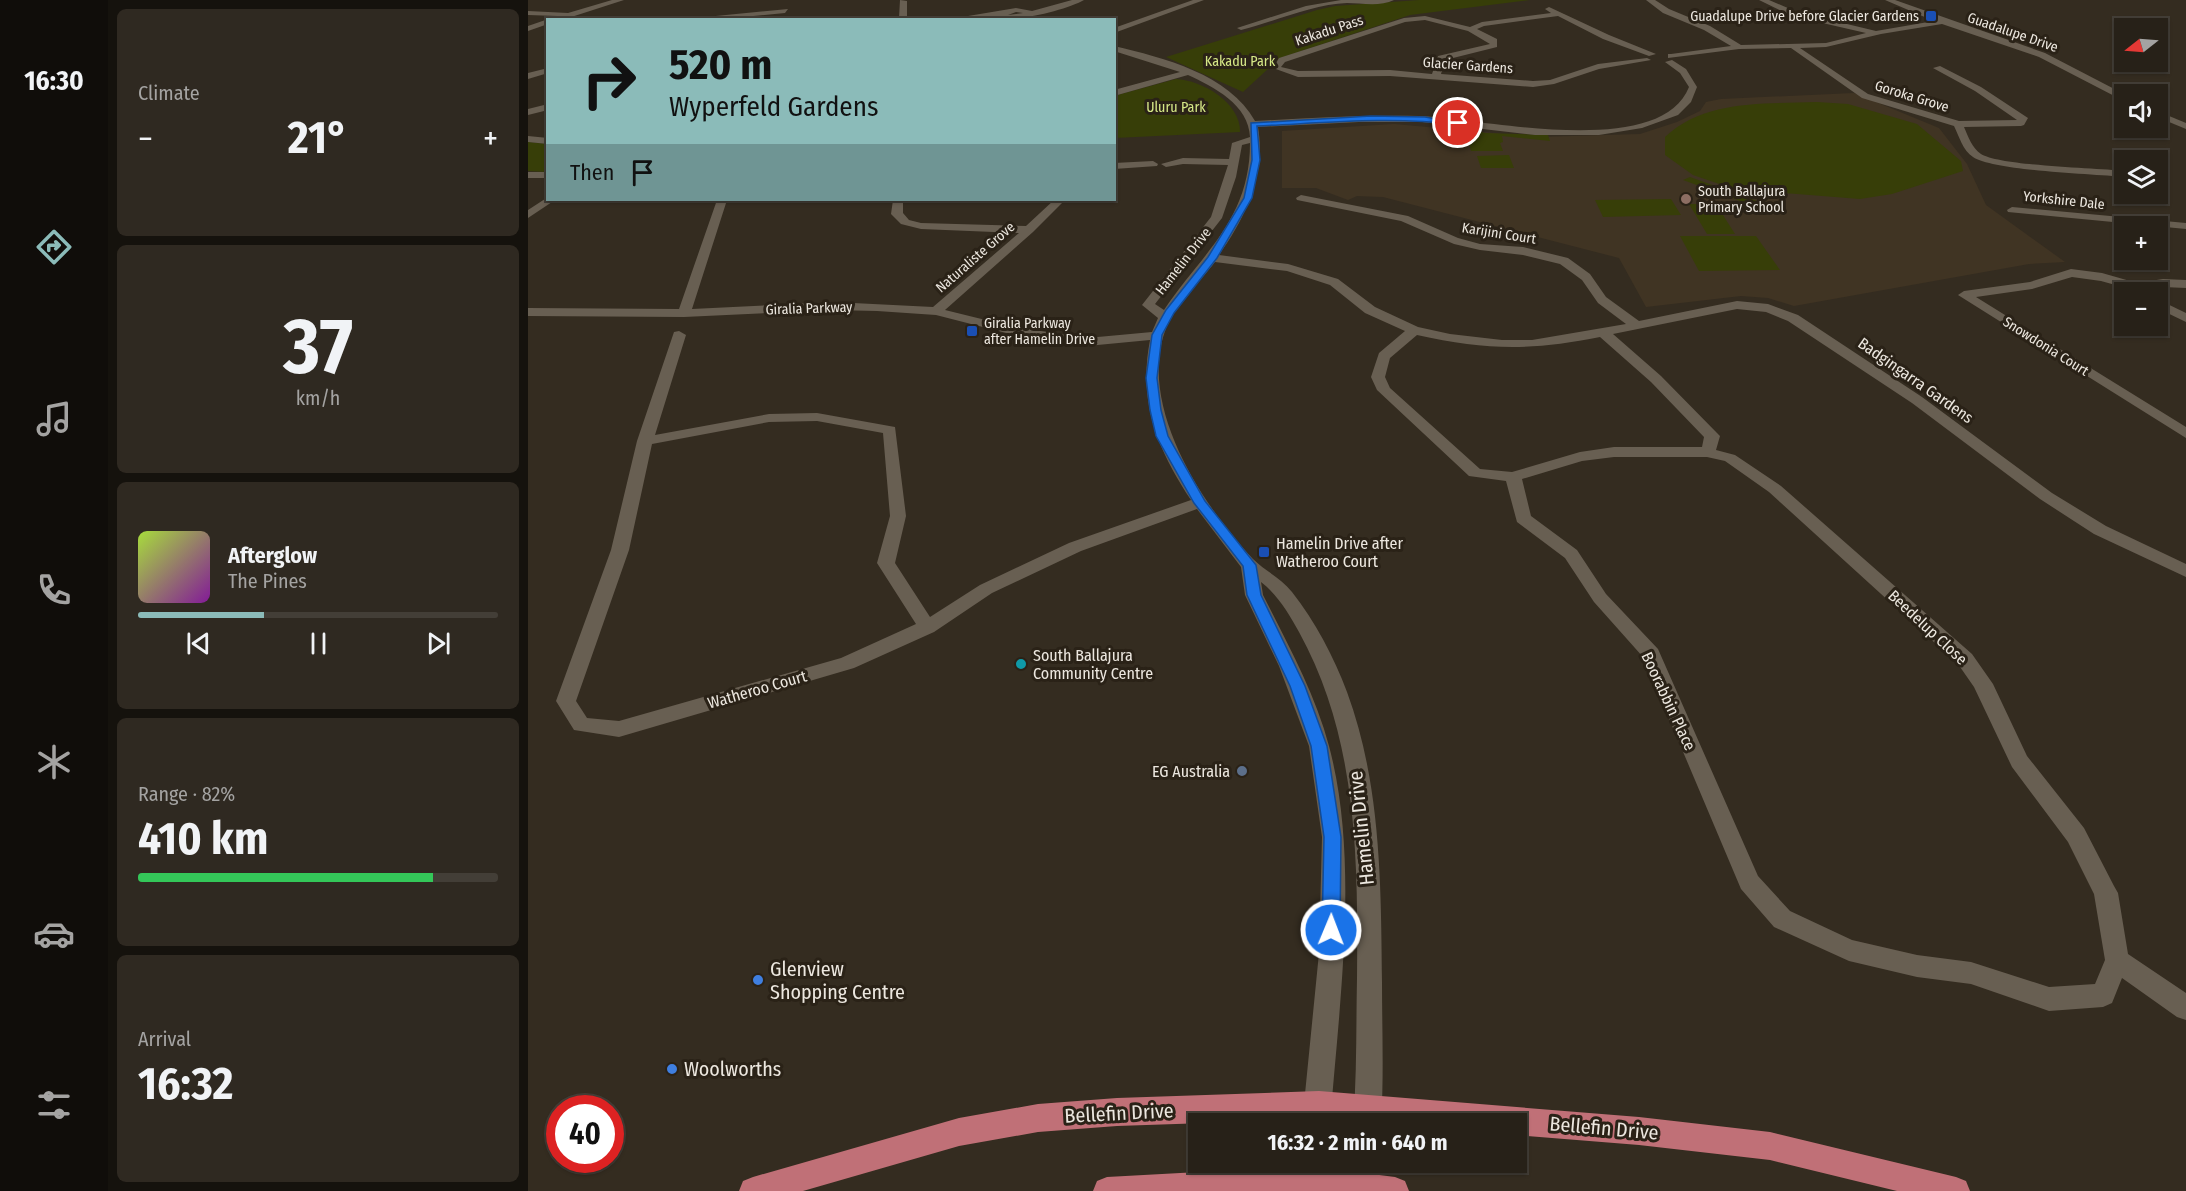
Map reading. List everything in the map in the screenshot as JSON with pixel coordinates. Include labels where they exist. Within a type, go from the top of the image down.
[{"type":"main road","name":"Bellefin Drive","points":[[753,1191],[972,1128],[1027,1120],[1117,1112],[1217,1113]]},
{"type":"main road","name":"Bellefin Drive","points":[[1527,1125],[1639,1131],[1770,1146],[1956,1191]]},
{"type":"main road","points":[[1107,1191],[1290,1173]]},
{"type":"main road","points":[[1336,1173],[1362,1175],[1395,1191]]},
{"type":"street","points":[[556,18],[620,0]]},
{"type":"street","points":[[780,18],[788,0]]},
{"type":"street","points":[[967,18],[1017,15],[1080,0]]},
{"type":"street","points":[[1116,30],[1200,0]]},
{"type":"street","points":[[1241,28],[1309,8],[1346,0],[1357,3],[1390,0]]},
{"type":"street","points":[[1650,0],[1666,11],[1707,28],[1739,48]]},
{"type":"street","points":[[1763,0],[1795,14],[1875,33]]},
{"type":"street","name":"Guadalupe Drive","points":[[1888,0],[1940,22],[2040,55],[2079,72],[2114,92]]},
{"type":"street","points":[[903,1],[903,18]]},
{"type":"street","points":[[1541,4],[1650,57],[1670,59],[1739,48],[1795,48],[1841,43],[1875,33],[1940,22]]},
{"type":"street","points":[[702,18],[785,11]]},
{"type":"street","points":[[528,13],[565,14]]},
{"type":"street","points":[[1471,29],[1482,24],[1559,14]]},
{"type":"street","name":"Kakadu Pass","points":[[1284,71],[1277,68],[1282,60],[1404,20],[1425,18],[1471,29]]},
{"type":"street","points":[[528,29],[546,22]]},
{"type":"street","points":[[1436,76],[1441,58],[1494,45],[1494,40],[1471,29]]},
{"type":"street","name":"Goroka Grove","points":[[1795,48],[1865,96],[1958,124],[1972,154],[1982,159],[2114,173]]},
{"type":"street","points":[[1116,49],[1187,73],[1232,97],[1253,124],[1360,118],[1425,119],[1520,132],[1604,131],[1641,125],[1675,113],[1688,101],[1693,87],[1683,71],[1670,59]]},
{"type":"street","name":"Glacier Gardens","points":[[1284,71],[1298,74],[1390,73],[1533,84],[1551,82],[1598,67],[1650,57]]},
{"type":"street","points":[[1937,68],[2023,118],[2021,123],[2012,124],[1958,124]]},
{"type":"street","points":[[528,76],[546,71]]},
{"type":"street","points":[[1116,92],[1187,73]]},
{"type":"street","points":[[528,112],[546,108]]},
{"type":"street","points":[[2168,119],[2186,126]]},
{"type":"street","name":"Hamelin Drive","points":[[1253,124],[1256,160],[1248,198],[1212,258],[1166,317],[1145,352],[1162,436],[1200,503],[1249,565],[1278,586],[1290,603],[1320,656],[1336,691],[1349,731],[1362,807],[1369,902],[1368,1113]]},
{"type":"street","points":[[528,139],[546,141]]},
{"type":"street","name":"Hamelin Drive","points":[[1166,317],[1148,304],[1216,219],[1231,177],[1237,143],[1255,139]]},
{"type":"street","points":[[1166,164],[1234,162]]},
{"type":"street","points":[[1116,166],[1153,164]]},
{"type":"street","points":[[528,175],[546,175]]},
{"type":"street","name":"Karijini Court","points":[[1301,198],[1404,218],[1454,241],[1480,247],[1523,251],[1564,261],[1586,277],[1602,300],[1636,325]]},
{"type":"street","points":[[528,215],[547,201]]},
{"type":"street","points":[[684,313],[722,201]]},
{"type":"street","points":[[898,201],[897,214],[905,222],[921,226],[1029,230]]},
{"type":"street","name":"Naturaliste Grove","points":[[936,311],[1059,201]]},
{"type":"street","name":"Yorkshire Dale","points":[[2012,210],[2186,226]]},
{"type":"street","name":"Badgingarra Gardens","points":[[1212,258],[1288,268],[1334,282],[1370,310],[1414,330],[1450,338],[1517,345],[1602,332],[1737,305],[1753,305],[1782,313],[1917,400],[2046,496],[2100,530],[2186,571]]},
{"type":"street","name":"Snowdonia Court","points":[[2117,282],[2102,277],[2071,273],[2032,285],[1964,295],[2186,433]]},
{"type":"street","points":[[2168,283],[2186,284]]},
{"type":"street","name":"Giralia Parkway","points":[[528,312],[684,313],[833,306],[936,311],[1014,331],[1087,342],[1157,335]]},
{"type":"street","points":[[2168,309],[2186,318]]},
{"type":"street","points":[[1414,330],[1384,356],[1378,377],[1384,390],[1475,473],[1513,477]]},
{"type":"street","points":[[1602,332],[1656,379],[1712,436],[1708,452]]},
{"type":"street","name":"Watheroo Court","points":[[679,335],[645,441],[620,550],[566,701],[581,725],[619,729],[847,663],[927,627],[986,589],[1076,547],[1200,503]]},
{"type":"street","name":"Giralia Parkway","points":[[1087,342],[1095,346],[1145,352]]},
{"type":"street","points":[[645,441],[769,418],[817,417],[890,430],[898,516],[886,563],[927,627]]},
{"type":"street","name":"Beedelup Close","points":[[1513,477],[1580,457],[1614,452],[1708,452],[1730,458],[1775,489],[1965,659],[1983,684],[2019,761],[2076,835],[2106,894],[2117,960]]},
{"type":"street","name":"Boorabbin Place","points":[[1513,477],[1523,518],[1571,554],[1600,598],[1651,654],[1749,882],[1782,919],[1849,950],[1917,966],[1971,973],[2049,999],[2103,995],[2117,960]]},
{"type":"street","name":"Hamelin Drive","points":[[1249,565],[1254,595],[1289,666],[1316,736],[1333,837],[1331,953],[1317,1113]]},
{"type":"street","points":[[2117,960],[2186,1008]]},
{"type":"shaded area","name":"South Ballajura Primary School","points":[[1854,93],[1939,128],[1967,164],[1986,205],[2065,262],[2029,264],[1794,306],[1768,298],[1741,296],[1646,307],[1619,258],[1383,197],[1357,196],[1348,200],[1316,188],[1282,188],[1282,131],[1394,124],[1538,137],[1640,134],[1677,122],[1700,111],[1706,102],[1721,99]]},
{"type":"green space","name":"Kakadu Park","points":[[1419,0],[1530,0],[1410,15],[1280,58],[1243,92],[1166,57],[1317,10],[1335,6]]},
{"type":"green space","name":"Uluru Park","points":[[1176,79],[1186,80],[1208,89],[1227,103],[1239,121],[1240,132],[1116,138],[1116,95]]},
{"type":"green space","points":[[1817,102],[1848,104],[1917,124],[1961,161],[1963,171],[1892,194],[1860,199],[1734,189],[1693,175],[1665,155],[1665,137],[1698,116],[1736,106]]},
{"type":"green space","points":[[1465,129],[1486,133],[1548,135],[1550,141],[1502,136],[1503,142],[1500,143],[1503,151],[1471,151]]},
{"type":"green space","points":[[528,142],[546,144],[546,172],[528,171]]},
{"type":"green space","points":[[1509,155],[1514,168],[1481,168],[1477,156]]},
{"type":"green space","points":[[1690,177],[1765,204],[1757,207],[1683,180]]},
{"type":"green space","points":[[1671,199],[1681,215],[1603,217],[1595,200]]},
{"type":"green space","points":[[1689,204],[1716,204],[1735,234],[1707,234]]},
{"type":"green space","points":[[1680,236],[1756,236],[1780,270],[1699,271]]},
{"type":"place","name":"Guadalupe Drive before Glacier Gardens","points":[[1931,16]]},
{"type":"place","name":"South Ballajura Primary School","points":[[1686,199]]},
{"type":"place","name":"Giralia Parkway after Hamelin Drive","points":[[972,331]]},
{"type":"place","name":"Hamelin Drive after Watheroo Court","points":[[1264,552]]},
{"type":"place","name":"South Ballajura Community Centre","points":[[1021,664]]},
{"type":"place","name":"EG Australia","points":[[1242,771]]},
{"type":"place","name":"Glenview Shopping Centre","points":[[758,980]]},
{"type":"place","name":"Woolworths","points":[[672,1069]]},
{"type":"route","points":[[1331,930],[1333,837],[1319,746],[1298,686],[1254,595],[1249,565],[1200,503],[1162,436],[1155,410],[1152,378],[1157,335],[1170,312],[1212,258],[1248,198],[1256,160],[1253,124],[1371,118],[1425,119],[1458,123]]}]
